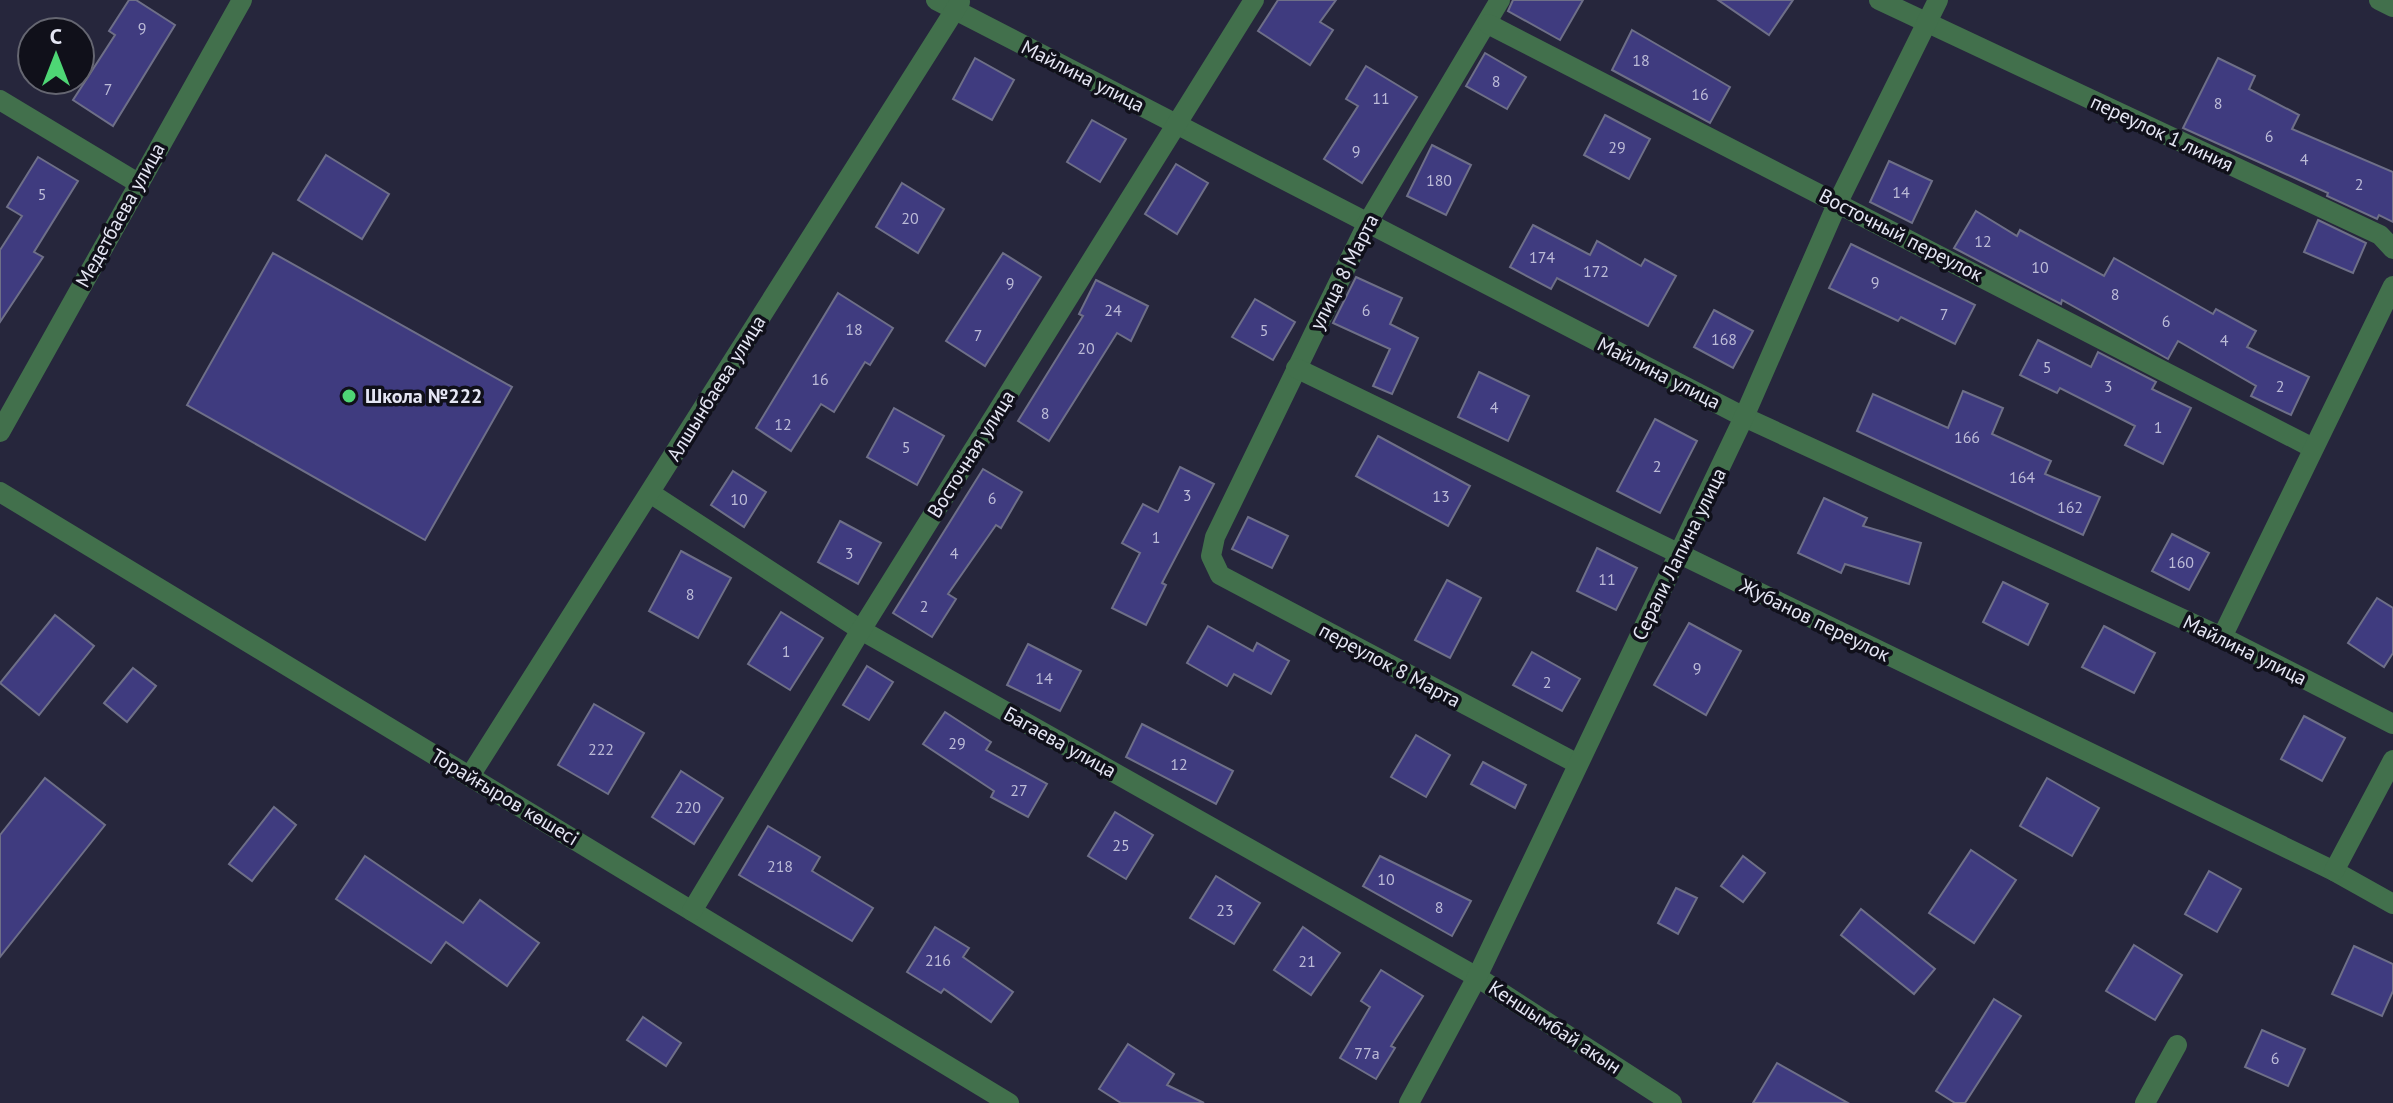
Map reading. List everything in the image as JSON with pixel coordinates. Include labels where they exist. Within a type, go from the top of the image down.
[{"type":"street","name":"Медетбаева улица","points":[[0,432],[242,0]]},
{"type":"street","name":"Майлина улица","points":[[936,0],[958,6],[1744,417],[2222,637],[2393,724]]},
{"type":"street","name":"Восточная улица","points":[[692,911],[861,630],[1254,0]]},
{"type":"street","name":"улица 8 Марта","points":[[1211,556],[1215,537],[1368,222],[1500,0]]},
{"type":"street","name":"переулок 1 линия","points":[[1879,0],[2380,235],[2393,249]]},
{"type":"street","name":"Серали Лапина улица","points":[[1418,1100],[1744,417],[1838,202],[1938,0]]},
{"type":"street","points":[[2379,0],[2393,7]]},
{"type":"street","name":"Алшынбаева улица","points":[[470,776],[958,6]]},
{"type":"street","name":"Восточный переулок","points":[[1488,24],[2313,448]]},
{"type":"street","points":[[0,100],[138,183]]},
{"type":"street","points":[[2222,637],[2393,286]]},
{"type":"street","name":"Жубанов переулок","points":[[1296,368],[2334,871]]},
{"type":"street","name":"Торайғыров көшесі","points":[[0,492],[1009,1103]]},
{"type":"street","name":"Багаева улица","points":[[650,493],[861,630],[1477,977]]},
{"type":"street","name":"переулок 8 Марта","points":[[1211,556],[1220,575],[1578,764]]},
{"type":"street","points":[[2393,760],[2334,871],[2393,904]]},
{"type":"street","name":"Кеншымбай акын","points":[[1477,977],[1672,1103]]},
{"type":"street","points":[[2145,1103],[2177,1045]]},
{"type":"building","points":[[129,0],[136,0],[175,25],[113,126],[73,100],[76,96],[96,96],[96,64],[115,35],[109,31]]},
{"type":"building","points":[[1278,0],[1336,0],[1320,22],[1333,30],[1310,65],[1258,31]]},
{"type":"building","points":[[1513,0],[1583,0],[1560,40],[1508,11]]},
{"type":"building","points":[[1718,0],[1793,0],[1769,35]]},
{"type":"building","points":[[1632,30],[1730,87],[1710,123],[1612,70]]},
{"type":"building","points":[[1485,53],[1526,77],[1507,109],[1466,86]]},
{"type":"building","points":[[975,58],[1014,80],[992,120],[953,99]]},
{"type":"building","points":[[2218,58],[2255,76],[2249,89],[2299,115],[2292,129],[2393,172],[2393,222],[2379,215],[2377,219],[2327,196],[2328,193],[2183,128]]},
{"type":"building","points":[[1366,66],[1417,97],[1362,183],[1324,159],[1358,106],[1346,99]]},
{"type":"building","points":[[1605,115],[1650,139],[1629,179],[1584,155]]},
{"type":"building","points":[[1092,120],[1126,139],[1100,182],[1067,162]]},
{"type":"building","points":[[1432,145],[1471,165],[1446,215],[1407,196]]},
{"type":"building","points":[[326,155],[389,194],[362,239],[298,200]]},
{"type":"building","points":[[38,157],[78,181],[34,252],[43,257],[0,322],[0,250],[22,216],[7,207]]},
{"type":"building","points":[[1889,161],[1932,181],[1912,223],[1870,202]]},
{"type":"building","points":[[1176,164],[1208,183],[1177,234],[1145,214]]},
{"type":"building","points":[[902,183],[944,209],[918,253],[876,227]]},
{"type":"building","points":[[1976,211],[2017,236],[2020,230],[2104,276],[2114,258],[2213,314],[2216,309],[2256,331],[2247,347],[2309,377],[2291,415],[2251,396],[2256,386],[2178,341],[2168,359],[2062,300],[2061,304],[1954,248]]},
{"type":"building","points":[[2318,220],[2366,243],[2353,273],[2304,252]]},
{"type":"building","points":[[1533,225],[1590,255],[1597,241],[1641,266],[1645,259],[1676,276],[1648,326],[1557,278],[1551,289],[1510,267]]},
{"type":"building","points":[[1851,244],[1975,305],[1955,344],[1901,317],[1898,321],[1829,288]]},
{"type":"building","name":"Школа №222","points":[[273,253],[512,387],[425,540],[187,405]]},
{"type":"building","points":[[1003,253],[1041,277],[985,366],[946,341]]},
{"type":"building","points":[[1356,277],[1402,298],[1390,324],[1418,338],[1392,394],[1373,386],[1390,349],[1333,323]]},
{"type":"building","points":[[1096,280],[1148,306],[1131,341],[1117,333],[1049,441],[1018,421],[1083,316],[1079,314]]},
{"type":"building","points":[[838,293],[893,328],[870,365],[865,362],[834,412],[821,404],[791,451],[756,428]]},
{"type":"building","points":[[1255,299],[1295,322],[1273,360],[1232,337]]},
{"type":"building","points":[[1714,310],[1753,331],[1733,368],[1694,347]]},
{"type":"building","points":[[2038,340],[2091,367],[2098,352],[2156,382],[2152,389],[2191,408],[2163,464],[2125,445],[2135,426],[2060,388],[2057,393],[2020,375]]},
{"type":"building","points":[[1479,372],[1529,396],[1508,441],[1458,417]]},
{"type":"building","points":[[1963,391],[2003,408],[1992,434],[2051,461],[2045,474],[2100,497],[2083,535],[1857,431],[1873,394],[1948,428]]},
{"type":"building","points":[[894,408],[944,436],[917,485],[867,457]]},
{"type":"building","points":[[1655,419],[1697,441],[1660,513],[1617,491]]},
{"type":"building","points":[[1378,436],[1470,486],[1448,526],[1356,476]]},
{"type":"building","points":[[1180,467],[1214,484],[1162,583],[1166,585],[1146,625],[1112,608],[1140,553],[1122,543],[1143,504],[1158,512]]},
{"type":"building","points":[[983,469],[1022,492],[1001,528],[996,525],[948,594],[956,599],[932,637],[893,613]]},
{"type":"building","points":[[733,471],[766,492],[744,527],[711,505]]},
{"type":"building","points":[[1824,498],[1867,518],[1863,526],[1921,543],[1909,584],[1845,564],[1841,573],[1798,553]]},
{"type":"building","points":[[1248,517],[1288,536],[1272,568],[1232,549]]},
{"type":"building","points":[[840,521],[881,543],[858,584],[818,562]]},
{"type":"building","points":[[2172,534],[2209,553],[2189,590],[2152,571]]},
{"type":"building","points":[[1597,548],[1637,568],[1616,610],[1577,591]]},
{"type":"building","points":[[681,551],[731,578],[698,638],[649,611]]},
{"type":"building","points":[[1447,580],[1481,598],[1450,658],[1415,640]]},
{"type":"building","points":[[2003,582],[2048,604],[2028,645],[1983,622]]},
{"type":"building","points":[[2377,598],[2393,608],[2393,653],[2384,667],[2348,643]]},
{"type":"building","points":[[781,612],[823,638],[790,690],[748,664]]},
{"type":"building","points":[[55,615],[94,646],[39,715],[0,683]]},
{"type":"building","points":[[1689,623],[1741,651],[1706,715],[1654,685]]},
{"type":"building","points":[[1208,626],[1253,651],[1257,643],[1289,661],[1271,694],[1234,674],[1227,686],[1187,663]]},
{"type":"building","points":[[2104,626],[2155,653],[2134,693],[2082,667]]},
{"type":"building","points":[[1028,644],[1081,671],[1060,711],[1007,685]]},
{"type":"building","points":[[1532,652],[1580,679],[1562,711],[1513,685]]},
{"type":"building","points":[[867,666],[893,682],[869,720],[843,705]]},
{"type":"building","points":[[133,668],[156,686],[127,722],[104,703]]},
{"type":"building","points":[[594,704],[644,733],[608,794],[558,765]]},
{"type":"building","points":[[945,712],[991,742],[986,750],[1047,784],[1028,817],[991,797],[994,791],[923,744]]},
{"type":"building","points":[[2304,716],[2345,738],[2322,781],[2281,759]]},
{"type":"building","points":[[1142,724],[1233,771],[1216,804],[1126,757]]},
{"type":"building","points":[[1416,735],[1450,755],[1426,797],[1391,777]]},
{"type":"building","points":[[1483,762],[1526,785],[1515,808],[1471,784]]},
{"type":"building","points":[[681,771],[723,798],[694,844],[652,817]]},
{"type":"building","points":[[45,778],[105,825],[0,957],[0,835]]},
{"type":"building","points":[[2047,778],[2099,808],[2072,856],[2020,826]]},
{"type":"building","points":[[274,807],[296,825],[252,881],[229,864]]},
{"type":"building","points":[[1115,812],[1153,835],[1126,879],[1088,856]]},
{"type":"building","points":[[768,826],[820,857],[812,871],[873,908],[852,941],[739,875]]},
{"type":"building","points":[[1971,850],[2016,880],[1974,943],[1929,913]]},
{"type":"building","points":[[365,856],[463,923],[480,900],[539,943],[507,986],[446,942],[431,963],[336,899]]},
{"type":"building","points":[[1380,856],[1471,901],[1452,936],[1363,886]]},
{"type":"building","points":[[1743,856],[1765,873],[1743,902],[1721,886]]},
{"type":"building","points":[[2209,871],[2241,889],[2217,932],[2185,914]]},
{"type":"building","points":[[1216,876],[1260,903],[1234,944],[1190,918]]},
{"type":"building","points":[[1676,888],[1697,898],[1678,934],[1658,923]]},
{"type":"building","points":[[1861,909],[1935,969],[1914,994],[1841,935]]},
{"type":"building","points":[[935,927],[969,948],[963,957],[1013,992],[991,1022],[944,989],[941,993],[907,972]]},
{"type":"building","points":[[1303,927],[1340,953],[1311,995],[1274,970]]},
{"type":"building","points":[[2134,945],[2182,975],[2155,1020],[2106,991]]},
{"type":"building","points":[[2354,946],[2393,964],[2393,991],[2382,1016],[2332,994]]},
{"type":"building","points":[[1381,970],[1423,996],[1391,1046],[1395,1048],[1376,1079],[1340,1058],[1370,1007],[1361,1001]]},
{"type":"building","points":[[1994,999],[2021,1016],[1965,1103],[1955,1103],[1936,1091]]},
{"type":"building","points":[[643,1017],[681,1043],[666,1066],[627,1040]]},
{"type":"building","points":[[2262,1030],[2305,1049],[2288,1086],[2245,1067]]},
{"type":"building","points":[[1128,1044],[1174,1074],[1167,1085],[1204,1103],[1121,1103],[1099,1089]]},
{"type":"building","points":[[1777,1063],[1848,1103],[1753,1103]]},
{"type":"place","name":"Школа №222","points":[[349,396]]}]
